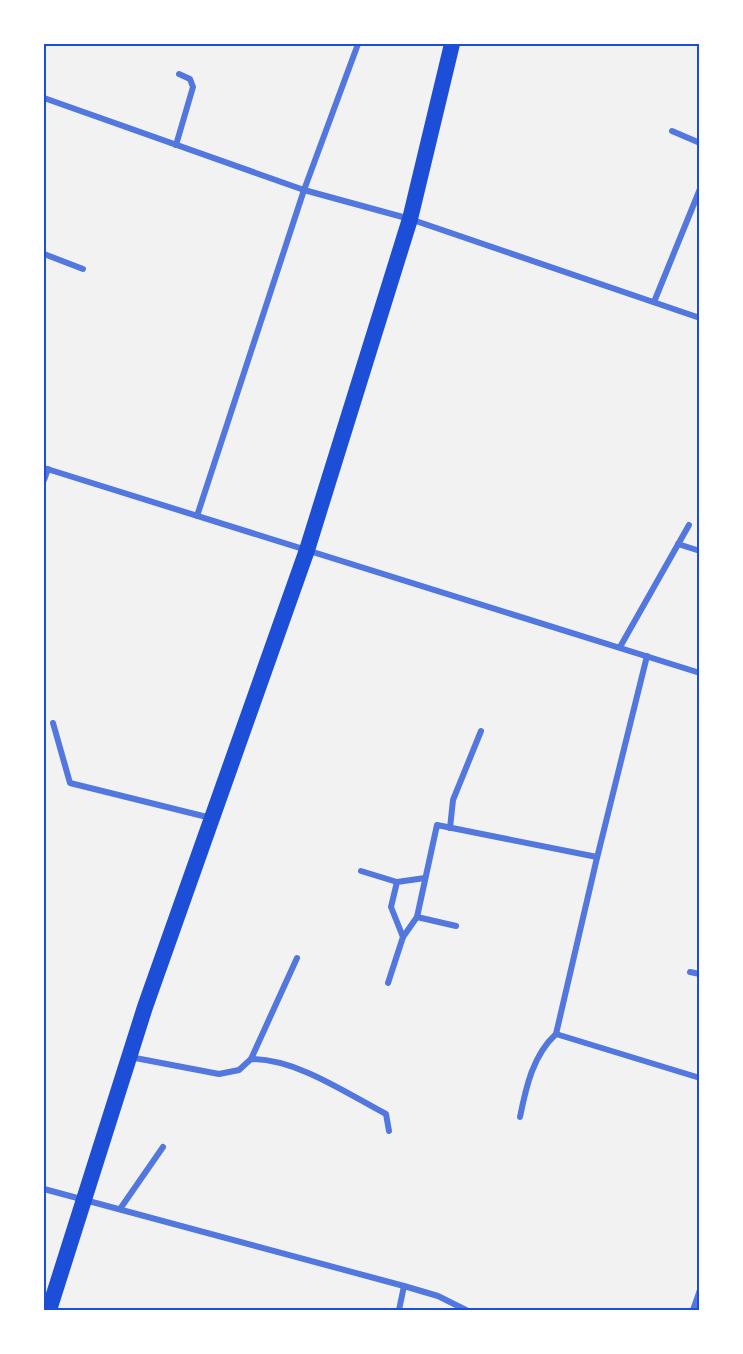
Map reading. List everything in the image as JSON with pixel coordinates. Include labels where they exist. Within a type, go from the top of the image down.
[{"type":"highway","points":[[49,1311],[86,1200],[145,1007],[307,550],[410,219],[452,44]]},
{"type":"street","points":[[197,516],[304,190],[358,44]]},
{"type":"street","points":[[176,145],[193,87],[190,79],[178,74]]},
{"type":"street","points":[[44,98],[304,190],[410,219],[699,318]]},
{"type":"street","points":[[672,131],[699,143]]},
{"type":"street","points":[[654,302],[699,189]]},
{"type":"street","points":[[44,254],[83,269]]},
{"type":"street","points":[[44,480],[46,468],[699,673]]},
{"type":"street","points":[[620,647],[689,525]]},
{"type":"street","points":[[678,544],[699,551]]},
{"type":"street","points":[[520,1116],[526,1087],[543,1046],[555,1034],[647,656]]},
{"type":"street","points":[[54,723],[70,783],[212,818]]},
{"type":"street","points":[[450,828],[453,800],[481,731]]},
{"type":"street","points":[[387,983],[403,937],[417,917],[437,825],[597,857]]},
{"type":"street","points":[[361,871],[397,882],[426,878]]},
{"type":"street","points":[[397,882],[391,907],[403,937]]},
{"type":"street","points":[[417,917],[456,926]]},
{"type":"street","points":[[130,1057],[219,1074],[239,1070],[251,1059],[297,958]]},
{"type":"street","points":[[690,972],[699,974]]},
{"type":"street","points":[[555,1034],[699,1078]]},
{"type":"street","points":[[251,1059],[267,1059],[315,1075],[386,1114],[389,1131]]},
{"type":"street","points":[[120,1209],[163,1147]]},
{"type":"street","points":[[44,1189],[404,1286],[438,1296],[466,1311]]},
{"type":"street","points":[[399,1311],[404,1286]]},
{"type":"street","points":[[693,1311],[699,1290]]}]
